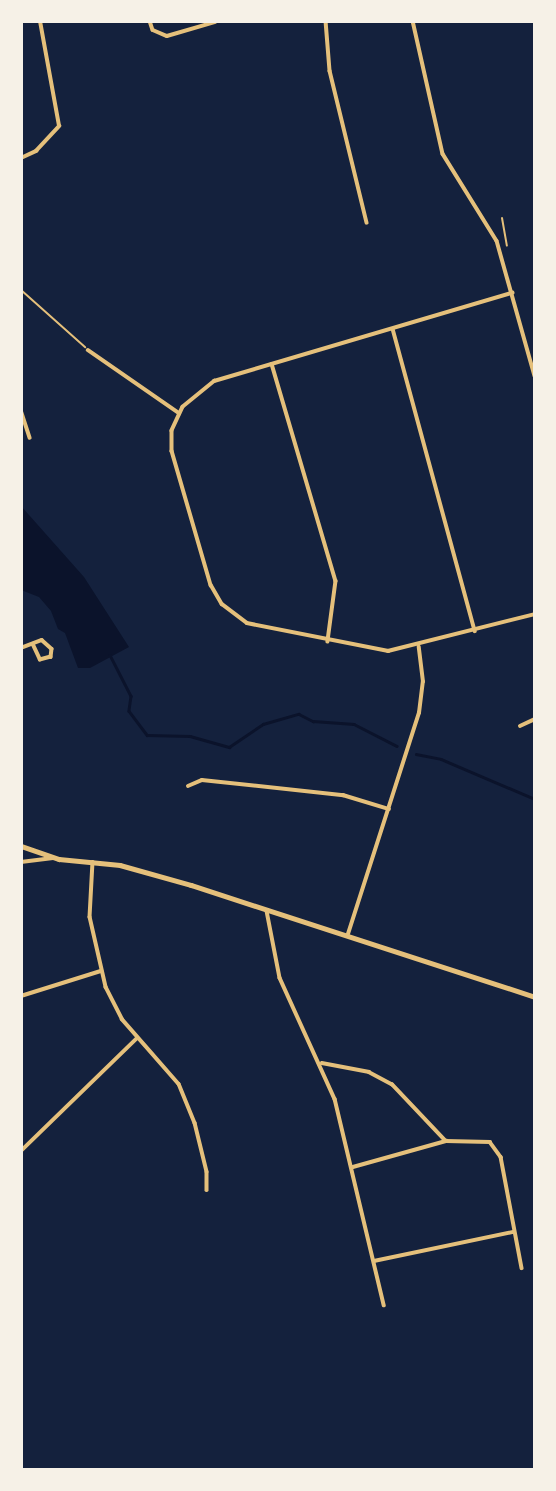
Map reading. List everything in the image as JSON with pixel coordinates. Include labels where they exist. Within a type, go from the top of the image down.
[{"type":"street","points":[[21,158],[36,151],[60,126],[40,21]]},
{"type":"street","points":[[150,21],[157,34],[167,36],[215,22]]},
{"type":"street","points":[[326,21],[330,71],[367,223]]},
{"type":"street","points":[[413,21],[443,154],[497,241],[535,376]]},
{"type":"street","points":[[513,293],[206,386],[179,413],[172,430],[173,457],[216,596],[247,622],[381,651],[418,646],[535,614]]},
{"type":"street","points":[[393,328],[475,631]]},
{"type":"street","points":[[88,350],[179,413]]},
{"type":"street","points":[[272,364],[336,581],[328,641]]},
{"type":"street","points":[[21,410],[30,438]]},
{"type":"street","points":[[21,648],[42,640],[49,644],[51,657],[40,660],[33,645]]},
{"type":"street","points":[[348,934],[422,698],[418,646]]},
{"type":"street","points":[[520,726],[535,719]]},
{"type":"street","points":[[188,786],[202,780],[343,795],[389,809]]},
{"type":"street","points":[[21,846],[59,859]]},
{"type":"street","points":[[21,862],[59,859],[140,870],[348,934],[535,997]]},
{"type":"street","points":[[93,862],[90,917],[101,971],[113,1003],[138,1038],[179,1084],[195,1123],[207,1190]]},
{"type":"street","points":[[267,909],[280,978],[322,1063],[353,1167],[384,1306]]},
{"type":"street","points":[[21,996],[101,971]]},
{"type":"street","points":[[21,1151],[138,1038]]},
{"type":"street","points":[[322,1063],[382,1078],[400,1090],[446,1140]]},
{"type":"street","points":[[353,1167],[446,1140],[487,1141],[501,1157],[513,1232],[522,1268]]},
{"type":"street","points":[[374,1261],[513,1232]]},
{"type":"path","points":[[502,218],[506,246]]},
{"type":"path","points":[[21,290],[88,350]]},
{"type":"water","points":[[21,506],[84,577],[129,647],[90,668],[78,668],[65,633],[58,629],[51,611],[39,597],[21,590]]},
{"type":"waterway","points":[[110,655],[131,696],[129,711],[147,735],[190,736],[229,747],[263,724],[299,714],[313,721],[354,724],[397,746]]},
{"type":"waterway","points":[[416,754],[441,759],[535,799]]}]
